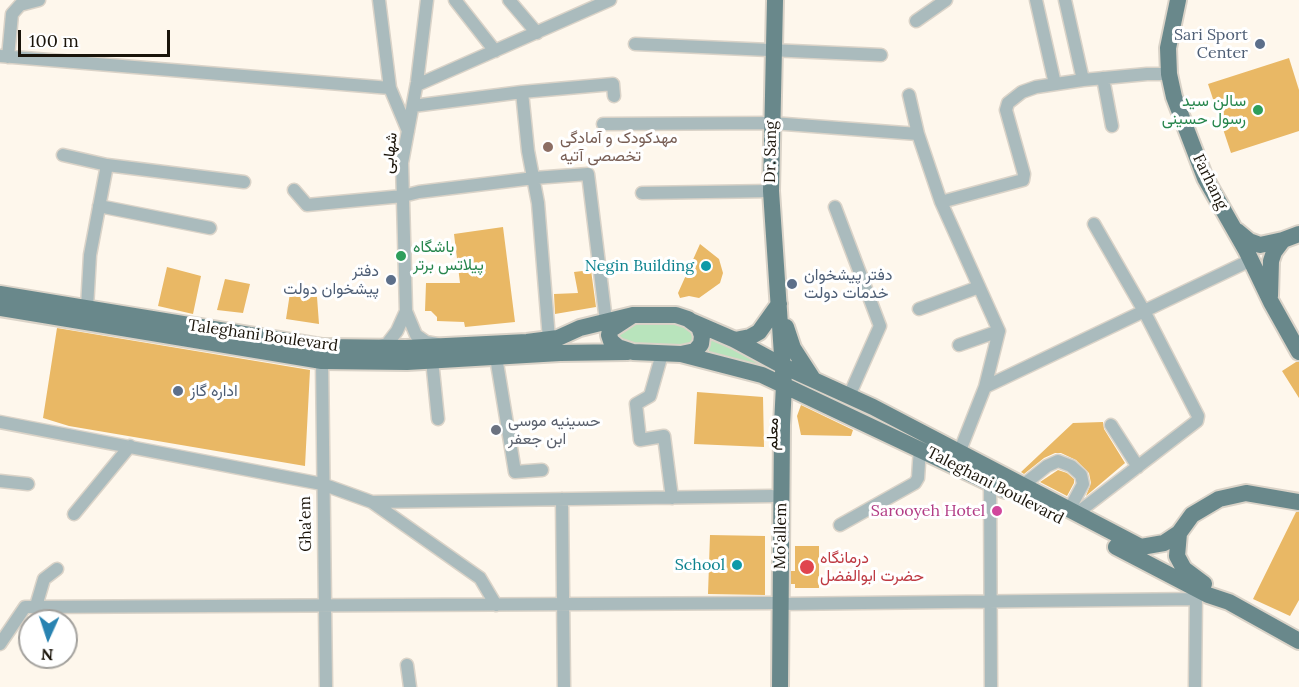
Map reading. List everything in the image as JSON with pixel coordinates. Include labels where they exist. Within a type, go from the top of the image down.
[{"type":"main road","name":"Dr. Sang","points":[[775,0],[771,191],[784,386]]},
{"type":"main road","name":"Farhang","points":[[1178,0],[1168,48],[1169,74],[1174,97],[1205,178],[1299,351]]},
{"type":"main road","points":[[1233,228],[1249,241],[1260,244],[1283,240],[1299,234]]},
{"type":"main road","points":[[1271,302],[1271,261],[1274,252],[1283,240]]},
{"type":"main road","name":"Taleghani Boulevard","points":[[0,294],[323,347],[372,348],[549,339],[633,315],[676,315],[735,340],[783,366],[849,396],[1141,547],[1164,543],[1179,533]]},
{"type":"main road","points":[[735,340],[750,337],[759,332],[779,304]]},
{"type":"main road","points":[[779,304],[793,348],[813,379]]},
{"type":"main road","name":"Taleghani Boulevard","points":[[0,308],[322,361],[371,363],[582,353],[681,354],[762,375],[809,396],[990,482],[1196,594],[1229,602],[1299,641]]},
{"type":"main road","points":[[633,315],[610,330],[609,335],[611,341],[618,347],[633,352]]},
{"type":"main road","points":[[681,354],[695,351],[701,344],[702,336],[699,327],[688,319]]},
{"type":"main road","points":[[568,333],[587,332],[592,338],[592,346],[582,353]]},
{"type":"main road","name":"معلم","points":[[762,375],[773,393],[772,496]]},
{"type":"main road","name":"Mo'allem","points":[[772,687],[784,386]]},
{"type":"main road","points":[[782,425],[794,401],[809,396]]},
{"type":"main road","points":[[1229,602],[1184,569],[1177,556],[1179,533],[1192,515],[1220,499],[1246,494],[1299,502]]},
{"type":"main road","name":"Mo'allem","points":[[772,496],[780,687]]},
{"type":"street","points":[[39,0],[20,5],[12,14],[4,56],[390,88]]},
{"type":"street","points":[[379,0],[390,88],[408,132]]},
{"type":"street","name":"شهابی","points":[[406,311],[402,163],[417,85],[428,0]]},
{"type":"street","points":[[455,0],[495,51]]},
{"type":"street","points":[[509,0],[537,33]]},
{"type":"street","points":[[417,85],[610,0]]},
{"type":"street","points":[[916,21],[946,0]]},
{"type":"street","points":[[1036,0],[1055,84]]},
{"type":"street","points":[[1065,0],[1083,80]]},
{"type":"street","points":[[635,44],[881,55]]},
{"type":"street","points":[[941,202],[1023,180],[1024,174],[1006,110],[1008,103],[1022,92],[1083,80],[1169,74]]},
{"type":"street","points":[[1103,78],[1112,126]]},
{"type":"street","points":[[413,106],[522,92],[613,84],[614,96]]},
{"type":"street","points":[[522,92],[544,261],[549,339]]},
{"type":"street","points":[[909,95],[918,134],[941,202],[999,331],[985,387],[959,453]]},
{"type":"street","points":[[603,124],[772,123],[918,134]]},
{"type":"street","points":[[63,155],[107,165],[244,182]]},
{"type":"street","points":[[87,308],[90,255],[107,165]]},
{"type":"street","points":[[294,190],[307,205],[403,196],[534,178],[588,174],[606,321]]},
{"type":"street","points":[[642,193],[771,191]]},
{"type":"street","points":[[99,206],[210,228]]},
{"type":"street","points":[[835,207],[880,326],[849,396]]},
{"type":"street","points":[[1073,512],[1138,467],[1197,421],[1198,416],[1144,311],[1094,224]]},
{"type":"street","points":[[985,387],[1251,260]]},
{"type":"street","points":[[919,309],[979,287]]},
{"type":"street","points":[[406,311],[416,335],[426,342],[447,345]]},
{"type":"street","points":[[372,348],[387,344],[400,326],[406,311]]},
{"type":"street","points":[[959,345],[999,331]]},
{"type":"street","points":[[662,354],[650,396],[636,404],[640,440],[664,436],[672,498]]},
{"type":"street","points":[[496,357],[515,472],[542,470]]},
{"type":"street","points":[[432,360],[438,419]]},
{"type":"street","name":"Gha'em","points":[[322,361],[326,687]]},
{"type":"street","points":[[0,422],[322,484],[372,502],[480,578],[496,605]]},
{"type":"street","points":[[1111,425],[1138,467]]},
{"type":"street","points":[[74,514],[130,446]]},
{"type":"street","points":[[840,525],[915,483],[920,448]]},
{"type":"street","points":[[1022,486],[1047,466],[1058,461],[1071,466],[1082,475],[1083,484],[1073,512]]},
{"type":"street","points":[[0,481],[28,484]]},
{"type":"street","points":[[990,482],[991,687]]},
{"type":"street","points":[[372,502],[772,496]]},
{"type":"street","points":[[562,499],[564,687]]},
{"type":"street","points":[[36,606],[45,579],[57,569]]},
{"type":"street","points":[[0,644],[25,606],[991,602],[1082,601],[1196,594],[1195,687]]},
{"type":"street","points":[[407,665],[410,687]]},
{"type":"green space","points":[[671,319],[696,333],[691,348],[655,350],[617,340],[615,331],[624,324]]},
{"type":"green space","points":[[709,334],[773,367],[773,371],[709,355]]},
{"type":"building","name":"سالن سید رسول حسینی","points":[[1289,58],[1299,90],[1299,131],[1231,153],[1208,84]]},
{"type":"building","points":[[503,227],[515,322],[465,327],[464,322],[437,321],[437,317],[431,311],[425,311],[426,283],[460,283],[454,234]]},
{"type":"building","name":"Negin Building","points":[[700,244],[719,259],[723,273],[720,283],[699,298],[689,296],[680,298],[678,293]]},
{"type":"building","points":[[167,267],[201,276],[193,314],[158,306]]},
{"type":"building","points":[[591,270],[596,307],[555,314],[554,294],[578,293],[574,272]]},
{"type":"building","points":[[225,279],[250,284],[243,313],[217,310]]},
{"type":"building","points":[[290,293],[317,297],[319,324],[286,319]]},
{"type":"building","name":"اداره گاز","points":[[57,328],[310,370],[305,466],[69,426],[43,418]]},
{"type":"building","points":[[1299,362],[1299,398],[1282,371]]},
{"type":"building","points":[[697,392],[763,397],[764,447],[694,444]]},
{"type":"building","points":[[801,405],[853,430],[851,436],[801,435],[797,416]]},
{"type":"building","points":[[1103,422],[1104,429],[1125,463],[1086,496],[1091,483],[1089,473],[1076,460],[1061,453],[1044,458],[1024,474],[1021,472],[1073,423]]},
{"type":"building","points":[[1058,470],[1074,479],[1067,496],[1040,482]]},
{"type":"building","points":[[1296,512],[1299,512],[1299,600],[1290,616],[1253,599]]},
{"type":"building","name":"School","points":[[710,535],[765,536],[765,595],[708,594]]},
{"type":"building","name":"درمانگاه حضرت ابوالفضل","points":[[795,546],[819,546],[819,588],[795,588],[795,584],[791,584],[791,571],[795,571]]},
{"type":"place","name":"Sari Sport Center","points":[[1260,44]]},
{"type":"place","name":"سالن سید رسول حسینی","points":[[1258,110]]},
{"type":"place","name":"مهدکودک و آمادگی تخصصی آتیه","points":[[548,147]]},
{"type":"place","name":"باشگاه پیلاتس برتر","points":[[401,256]]},
{"type":"place","name":"Negin Building","points":[[706,266]]},
{"type":"place","name":"دفتر پیشخوان دولت","points":[[391,280]]},
{"type":"place","name":"دفتر پیشخوان خدمات دولت","points":[[792,284]]},
{"type":"place","name":"اداره گاز","points":[[178,391]]},
{"type":"place","name":"حسینیه موسی ابن جعفر","points":[[496,430]]},
{"type":"place","name":"Sarooyeh Hotel","points":[[997,511]]},
{"type":"place","name":"School","points":[[737,565]]},
{"type":"place","name":"درمانگاه حضرت ابوالفضل","points":[[807,567]]}]
